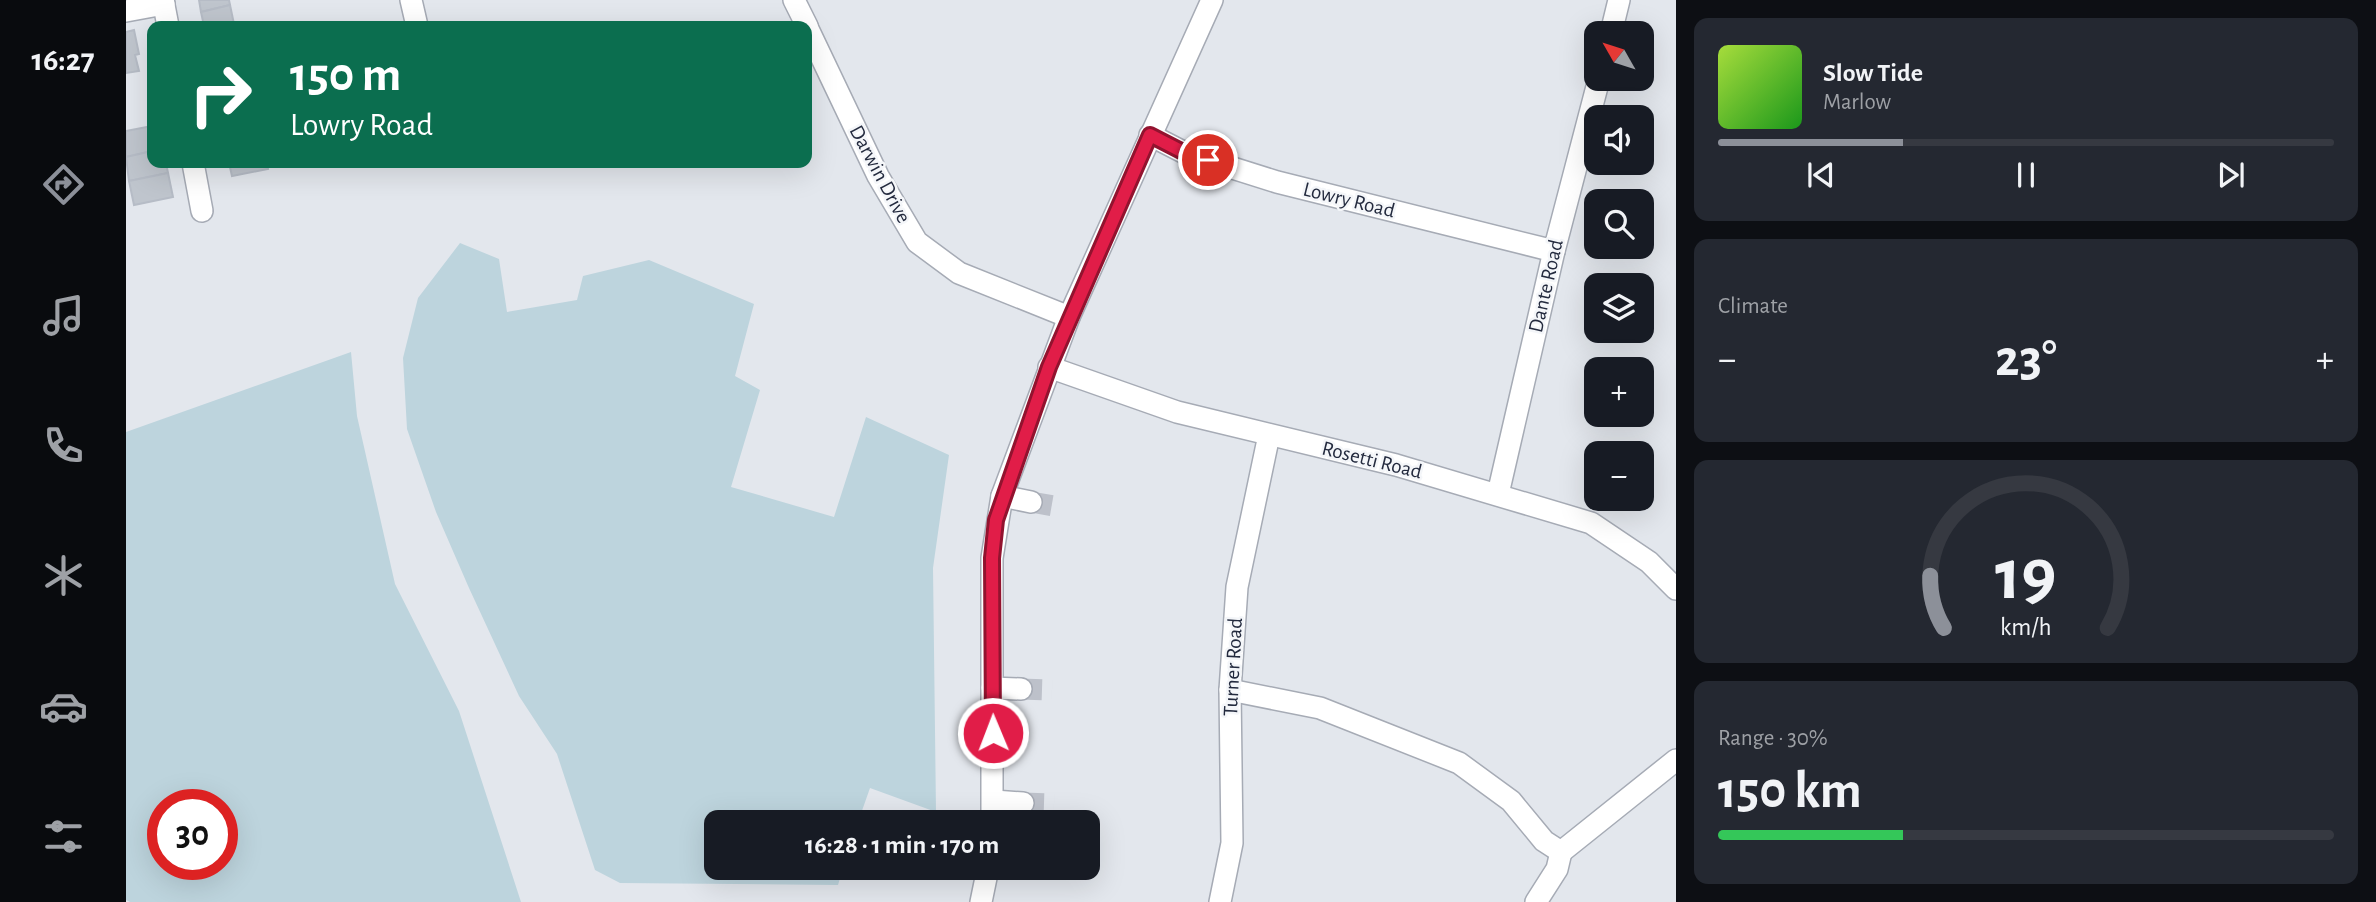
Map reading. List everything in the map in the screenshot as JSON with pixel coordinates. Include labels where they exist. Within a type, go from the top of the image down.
[{"type":"street","points":[[411,0],[416,21]]},
{"type":"street","name":"Darwin Drive","points":[[793,0],[804,21]]},
{"type":"street","points":[[993,810],[992,558],[1002,496],[1069,317],[1212,0]]},
{"type":"street","points":[[1614,21],[1619,0]]},
{"type":"street","points":[[126,11],[164,2],[167,21]]},
{"type":"street","name":"Darwin Drive","points":[[812,37],[882,184],[917,242],[960,274],[1069,317]]},
{"type":"street","name":"Dante Road","points":[[1498,494],[1554,251],[1596,91]]},
{"type":"street","name":"Lowry Road","points":[[1150,135],[1185,153],[1277,182],[1554,251]]},
{"type":"street","points":[[194,168],[202,211]]},
{"type":"street","name":"Rosetti Road","points":[[1049,367],[1177,412],[1498,494],[1591,523],[1649,562],[1676,589]]},
{"type":"street","name":"Turner Road","points":[[1220,902],[1232,843],[1230,690],[1237,587],[1269,435]]},
{"type":"street","points":[[1002,496],[1031,502]]},
{"type":"street","points":[[992,688],[1021,689]]},
{"type":"street","points":[[1230,690],[1320,708],[1460,763],[1511,801],[1544,841],[1561,852]]},
{"type":"street","points":[[1536,902],[1557,869],[1561,852],[1676,760]]},
{"type":"street","points":[[1000,810],[1023,803]]},
{"type":"street","points":[[981,902],[986,880]]},
{"type":"shaded area","points":[[460,243],[499,259],[507,312],[577,300],[583,276],[649,260],[754,304],[735,376],[760,390],[731,487],[834,517],[866,417],[949,455],[933,568],[936,810],[870,788],[862,810],[704,810],[704,880],[839,880],[838,885],[620,883],[595,870],[557,754],[519,696],[469,588],[436,512],[407,429],[403,358],[418,298]]},
{"type":"shaded area","points":[[351,352],[357,416],[395,584],[459,711],[521,902],[126,900],[126,432]]},
{"type":"building","points":[[199,0],[229,0],[230,5],[201,12]]},
{"type":"building","points":[[230,5],[233,21],[203,21],[201,12]]},
{"type":"building","points":[[134,30],[139,71],[126,73],[126,32]]},
{"type":"building","points":[[147,127],[147,152],[126,157],[126,131]]},
{"type":"building","points":[[147,152],[147,168],[167,168],[168,173],[129,181],[126,157]]},
{"type":"building","points":[[230,168],[268,168],[268,169],[232,176]]},
{"type":"building","points":[[168,173],[173,197],[134,205],[129,181]]},
{"type":"tunnel","points":[[1031,502],[1060,507]]},
{"type":"tunnel","points":[[1021,689],[1052,690]]},
{"type":"tunnel","points":[[1023,803],[1054,804]]},
{"type":"route","points":[[993,733],[992,558],[996,520],[1002,496],[1049,367],[1150,135],[1185,153],[1208,160]]}]
